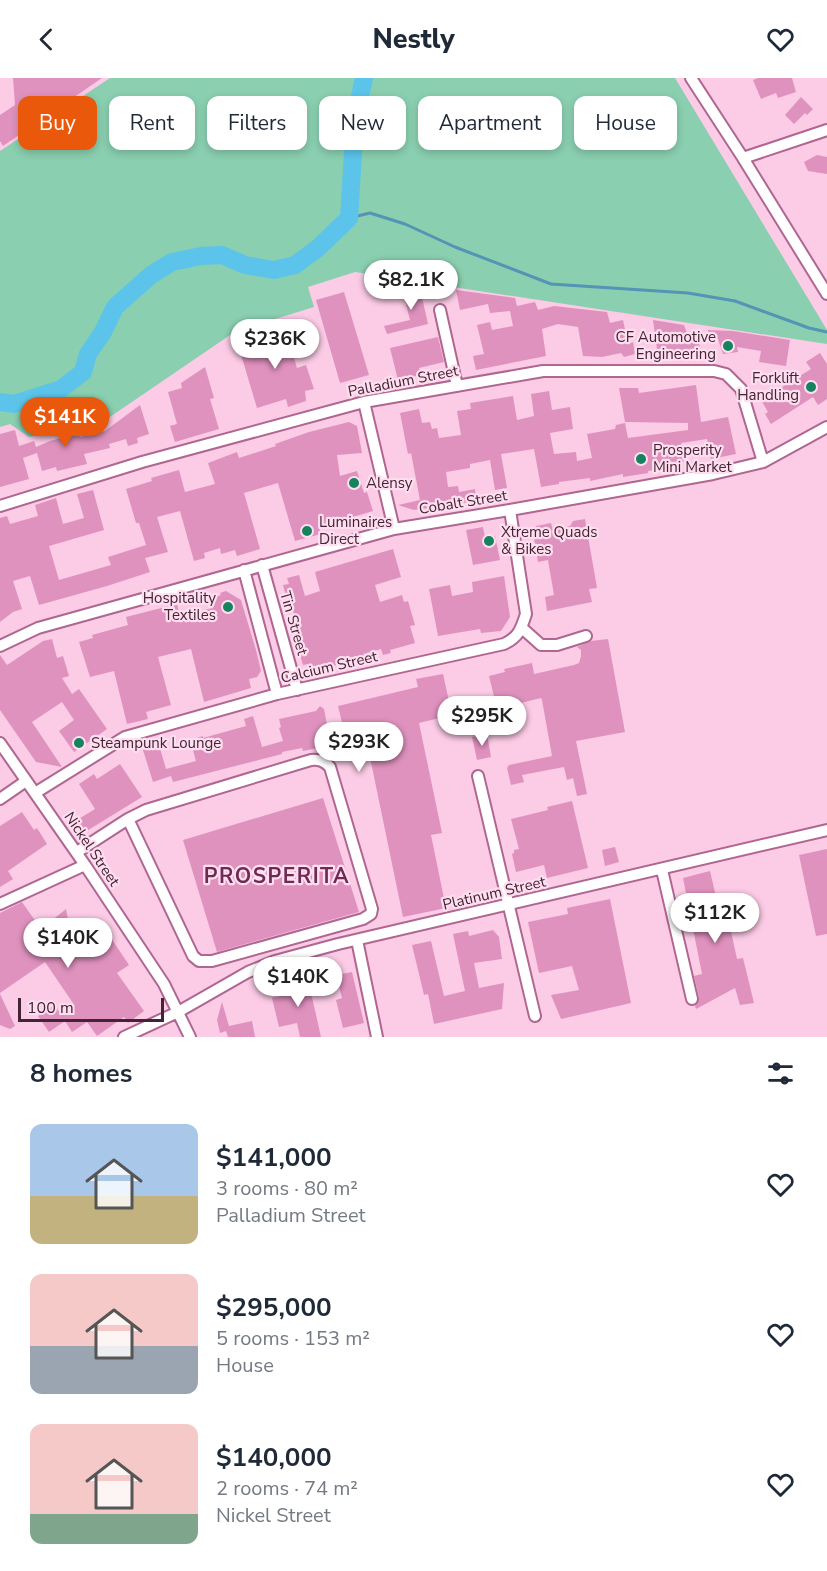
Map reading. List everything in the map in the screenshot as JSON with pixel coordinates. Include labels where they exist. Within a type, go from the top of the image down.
[{"type":"street","points":[[691,78],[827,294]]},
{"type":"street","points":[[743,158],[827,130]]},
{"type":"street","points":[[440,310],[457,386]]},
{"type":"street","name":"Palladium Street","points":[[0,506],[142,462],[364,402],[554,371],[714,371],[726,374],[741,389],[763,462]]},
{"type":"street","points":[[364,402],[394,529]]},
{"type":"street","name":"Cobalt Street","points":[[0,646],[38,628],[394,529],[713,474],[763,462],[827,427]]},
{"type":"street","points":[[510,510],[526,614],[522,628],[541,645],[557,645],[585,636]]},
{"type":"street","name":"Tin Street","points":[[262,565],[297,690]]},
{"type":"street","points":[[244,570],[277,694]]},
{"type":"street","name":"Calcium Street","points":[[35,793],[125,737],[277,694],[504,644],[514,639],[522,628]]},
{"type":"street","name":"Nickel Street","points":[[0,743],[77,852],[164,984],[190,1037]]},
{"type":"street","points":[[77,852],[128,819],[146,810],[310,760],[324,761],[330,767],[372,909],[371,914],[363,919],[212,961],[199,961],[193,956],[128,819]]},
{"type":"street","points":[[478,776],[535,1016]]},
{"type":"street","points":[[0,800],[26,781]]},
{"type":"street","name":"Platinum Street","points":[[124,1037],[178,1012],[248,972],[275,961],[827,830]]},
{"type":"street","points":[[0,904],[85,865]]},
{"type":"street","points":[[662,870],[692,999]]},
{"type":"street","points":[[357,940],[377,1037]]},
{"type":"green space","points":[[110,78],[675,78],[827,330],[827,344],[355,272],[308,287],[314,307],[236,331],[101,423],[29,437],[10,424],[0,427],[0,151],[18,139],[18,150],[97,150],[97,96],[83,96]]},
{"type":"building","points":[[13,78],[102,78],[76,96],[18,96],[18,136],[3,146],[0,141],[0,115],[15,105]]},
{"type":"building","points":[[792,78],[796,92],[778,98],[776,93],[761,99],[753,80]]},
{"type":"building","points":[[801,97],[813,109],[807,115],[805,113],[794,124],[785,115]]},
{"type":"building","points":[[817,155],[827,157],[827,174],[808,171],[804,162]]},
{"type":"building","points":[[419,284],[428,324],[387,334],[384,326],[410,320],[402,288]]},
{"type":"building","points":[[456,290],[515,298],[517,306],[535,302],[538,310],[554,306],[607,312],[610,323],[623,320],[628,344],[633,342],[635,354],[624,357],[621,353],[602,357],[583,356],[578,327],[558,324],[542,329],[546,356],[476,370],[473,356],[484,354],[477,325],[490,322],[492,330],[513,326],[510,311],[490,313],[488,304],[460,310]]},
{"type":"building","points":[[344,292],[369,375],[340,383],[316,300]]},
{"type":"building","points":[[653,320],[684,325],[688,336],[700,335],[699,357],[658,357]]},
{"type":"building","points":[[285,328],[297,368],[306,365],[314,389],[305,391],[306,401],[288,407],[286,399],[257,408],[239,348],[257,335]]},
{"type":"building","points":[[708,330],[733,331],[790,340],[786,366],[759,362],[761,351],[737,347],[738,352],[723,354],[718,339],[709,338]]},
{"type":"building","points":[[438,337],[444,362],[419,368],[421,375],[398,380],[390,348]]},
{"type":"building","points":[[820,353],[827,364],[827,399],[818,405],[813,397],[771,424],[765,414],[768,412],[761,400],[811,369],[806,362]]},
{"type":"building","points":[[205,367],[214,398],[210,399],[219,429],[175,442],[170,426],[177,424],[168,392],[182,388],[181,383]]},
{"type":"building","points":[[696,385],[701,422],[728,417],[736,454],[711,459],[707,439],[681,443],[684,461],[665,465],[666,468],[623,477],[623,474],[590,481],[590,478],[541,487],[534,449],[501,454],[507,488],[495,490],[490,460],[470,464],[470,468],[446,472],[448,487],[458,486],[459,492],[475,489],[476,501],[414,510],[398,505],[420,500],[400,413],[419,409],[422,423],[430,422],[432,429],[437,428],[439,438],[461,435],[457,411],[471,409],[470,403],[513,396],[517,420],[534,416],[531,394],[549,391],[552,410],[570,407],[573,429],[550,433],[554,454],[576,452],[577,461],[592,458],[587,434],[615,429],[616,425],[625,423],[628,438],[688,430],[688,423],[625,422],[619,388],[638,388],[639,393]]},
{"type":"building","points":[[140,405],[149,434],[137,438],[138,443],[128,446],[126,439],[109,444],[110,448],[84,454],[87,464],[57,471],[56,467],[42,471],[37,453],[23,458],[29,479],[0,487],[0,434],[15,430],[19,446],[34,441],[36,447],[79,433],[80,437],[105,431]]},
{"type":"building","points":[[349,422],[357,426],[362,453],[337,455],[340,476],[357,471],[373,511],[319,527],[321,534],[295,541],[278,483],[244,493],[260,549],[237,556],[235,550],[221,554],[220,548],[204,553],[205,558],[194,561],[180,511],[157,517],[168,552],[145,558],[150,572],[39,605],[30,576],[13,581],[22,609],[13,612],[0,622],[0,518],[7,516],[10,524],[38,516],[35,505],[56,498],[63,524],[84,518],[77,494],[93,490],[104,530],[49,546],[59,580],[111,565],[108,557],[146,545],[139,523],[136,523],[126,489],[152,481],[151,478],[179,470],[185,492],[215,484],[208,463],[237,452],[239,458],[309,432]]},
{"type":"building","points":[[585,519],[597,588],[589,589],[592,602],[547,611],[545,597],[554,595],[548,560],[538,562],[533,532],[536,526],[551,523],[553,530],[570,526],[573,521]]},
{"type":"building","points":[[483,527],[485,538],[495,536],[500,560],[473,565],[466,530]]},
{"type":"building","points":[[393,549],[401,577],[375,585],[380,602],[402,595],[404,602],[408,601],[415,625],[410,626],[415,643],[390,650],[391,653],[383,655],[381,649],[363,654],[365,660],[330,667],[329,664],[318,666],[318,670],[310,672],[308,664],[303,665],[300,655],[305,654],[289,596],[286,596],[283,585],[289,584],[287,578],[299,575],[305,596],[320,591],[315,572]]},
{"type":"building","points":[[504,576],[510,617],[501,631],[481,633],[480,629],[438,636],[429,589],[450,585],[452,596],[473,592],[472,582]]},
{"type":"building","points":[[226,591],[241,600],[256,650],[261,671],[257,677],[249,679],[251,688],[204,702],[191,649],[158,657],[171,705],[146,712],[148,719],[127,724],[114,671],[90,677],[79,642],[93,638],[92,635],[128,625],[126,617],[177,604],[180,617],[212,608],[210,599]]},
{"type":"building","points":[[52,639],[57,658],[63,656],[69,676],[62,678],[72,694],[79,689],[107,729],[74,752],[59,731],[74,720],[62,702],[32,722],[62,767],[36,762],[0,710],[0,655],[7,665],[43,641]]},
{"type":"building","points":[[608,639],[625,732],[576,741],[587,794],[577,796],[573,778],[567,780],[564,767],[522,775],[524,782],[511,785],[507,768],[509,765],[552,756],[542,700],[541,698],[497,709],[489,676],[505,672],[504,669],[532,663],[534,674],[574,665],[579,663],[581,656],[581,650],[577,647],[591,641]]},
{"type":"building","points":[[443,674],[452,715],[419,723],[442,833],[431,835],[446,908],[403,917],[366,738],[303,751],[302,748],[282,752],[282,754],[173,782],[171,776],[153,782],[143,750],[159,745],[166,769],[196,761],[190,740],[246,726],[244,719],[253,716],[262,747],[283,741],[279,719],[316,711],[320,706],[324,709],[329,735],[344,731],[338,706],[418,687],[416,679]]},
{"type":"building","points":[[487,734],[491,757],[477,760],[472,737]]},
{"type":"building","points":[[120,764],[142,797],[85,832],[77,820],[95,809],[79,784],[94,774],[97,779]]},
{"type":"building","points":[[323,798],[359,912],[217,952],[183,840]]},
{"type":"building","points":[[572,801],[588,868],[547,878],[544,865],[516,872],[512,854],[514,850],[519,849],[511,819],[548,810],[547,807]]},
{"type":"building","points":[[22,812],[34,830],[37,828],[47,844],[8,871],[13,879],[0,887],[0,826]]},
{"type":"building","points":[[615,847],[619,862],[605,866],[602,850]]},
{"type":"building","points":[[827,849],[827,934],[816,936],[799,855]]},
{"type":"building","points":[[710,871],[717,901],[724,899],[737,959],[743,958],[754,1003],[740,1005],[735,988],[696,1009],[695,1006],[699,998],[694,976],[702,974],[683,878]]},
{"type":"building","points":[[610,899],[631,1003],[561,1019],[551,995],[579,990],[572,966],[539,973],[528,922],[568,914],[567,908]]},
{"type":"building","points":[[22,902],[41,929],[66,909],[68,920],[80,937],[90,943],[107,932],[129,965],[117,973],[144,1011],[128,1023],[124,1017],[97,1036],[87,1022],[72,1032],[65,1021],[49,1032],[38,1016],[55,1005],[61,1015],[75,1006],[45,962],[0,993],[0,913]]},
{"type":"building","points":[[493,930],[499,937],[502,959],[474,963],[479,988],[504,983],[502,1009],[434,1024],[428,994],[424,995],[412,945],[431,941],[444,996],[465,991],[453,934],[468,931],[469,936]]},
{"type":"building","points":[[352,972],[364,1023],[343,1028],[336,1000],[342,998],[336,975]]},
{"type":"building","points":[[307,975],[321,1037],[300,1037],[297,1023],[279,1027],[272,998],[291,994],[287,979]]},
{"type":"building","points":[[0,994],[15,1026],[10,1029],[0,1025]]},
{"type":"building","points":[[222,1002],[229,1026],[252,1021],[255,1037],[228,1037],[226,1031],[220,1033],[217,1020]]},
{"type":"waterway","points":[[0,402],[14,404],[61,389],[83,372],[88,354],[103,332],[115,307],[151,275],[172,262],[201,256],[222,255],[245,265],[274,270],[295,265],[318,248],[349,218],[355,120],[364,78]]},
{"type":"waterway","points":[[349,218],[370,213],[405,224],[455,247],[551,284],[688,293],[735,301],[809,328],[827,332]]},
{"type":"place","name":"CF Automotive Engineering","points":[[728,346]]},
{"type":"place","name":"Forklift Handling","points":[[811,387]]},
{"type":"place","name":"Prosperity Mini Market","points":[[641,459]]},
{"type":"place","name":"Alensy","points":[[354,483]]},
{"type":"place","name":"Luminaires Direct","points":[[307,531]]},
{"type":"place","name":"Xtreme Quads & Bikes","points":[[489,541]]},
{"type":"place","name":"Hospitality Textiles","points":[[228,607]]},
{"type":"place","name":"Steampunk Lounge","points":[[79,743]]},
{"type":"district","name":"PROSPERITA","points":[[277,876]]}]
